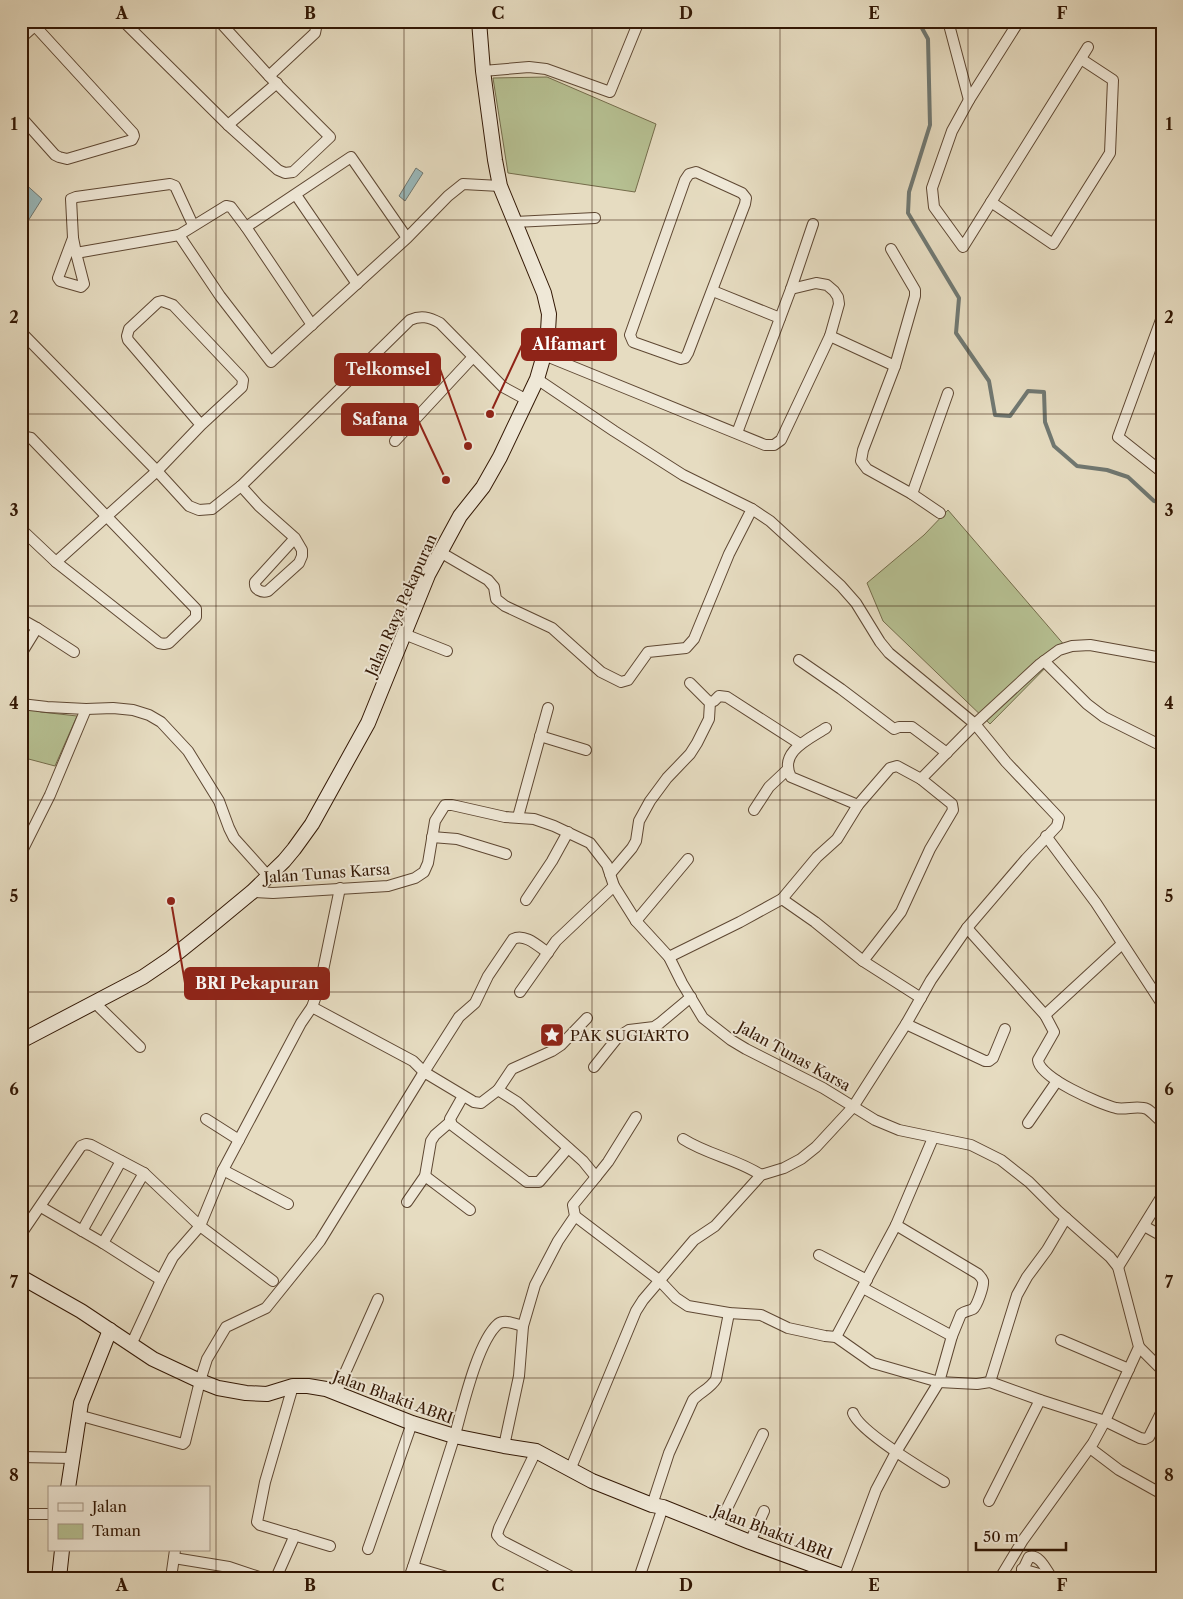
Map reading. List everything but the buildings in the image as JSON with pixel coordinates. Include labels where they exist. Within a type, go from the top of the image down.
[{"type":"main road","name":"Jalan Raya Pekapuran","points":[[21,1041],[143,977],[206,930],[252,892],[284,861],[312,824],[368,723],[428,575],[460,516],[483,486],[500,458],[537,379],[544,355],[548,331],[548,314],[544,293],[500,186],[483,71],[479,21]]},
{"type":"main road","name":"Jalan Bhakti ABRI","points":[[21,1277],[81,1311],[153,1359],[218,1388],[246,1393],[267,1394],[293,1386],[308,1386],[336,1393],[412,1423],[454,1436],[536,1451],[592,1481],[750,1542],[816,1572],[846,1577]]},
{"type":"main road","points":[[68,1486],[78,1415],[84,1392],[110,1330]]},
{"type":"main road","points":[[60,1578],[62,1552]]},
{"type":"street","points":[[123,21],[228,125],[278,170],[285,173],[293,172],[330,137],[220,21]]},
{"type":"street","points":[[228,125],[315,33],[316,28],[313,21]]},
{"type":"street","points":[[483,71],[528,67],[546,68],[610,92],[640,21]]},
{"type":"street","points":[[948,21],[970,100]]},
{"type":"street","points":[[1019,21],[952,130],[932,188],[934,207],[962,248],[1088,47]]},
{"type":"street","points":[[21,38],[37,24],[134,133],[134,136],[132,140],[63,159],[55,155],[21,117]]},
{"type":"street","points":[[991,202],[1053,244],[1110,153],[1113,80],[1080,59]]},
{"type":"street","points":[[246,227],[351,157],[407,238]]},
{"type":"street","points":[[696,172],[742,192],[746,198],[713,291],[685,358],[676,357],[633,342],[630,338],[631,330],[685,180],[689,174],[696,172]]},
{"type":"street","points":[[73,238],[58,280],[81,287],[84,284],[73,238],[71,201],[73,197],[168,184],[175,186],[193,225]]},
{"type":"street","points":[[179,235],[220,296],[271,362],[407,238],[448,196],[463,184],[500,186]]},
{"type":"street","points":[[296,195],[357,284]]},
{"type":"street","points":[[76,253],[179,235],[226,206],[231,207],[312,325]]},
{"type":"street","points":[[515,222],[595,218]]},
{"type":"street","points":[[737,434],[813,224]]},
{"type":"street","points":[[891,249],[915,290],[915,296],[895,366],[863,450],[861,461],[867,469],[912,494],[940,513]]},
{"type":"street","points":[[544,355],[765,445],[774,445],[781,440],[830,336],[839,304],[834,290],[827,285],[816,283],[791,289]]},
{"type":"street","points":[[713,291],[780,318]]},
{"type":"street","points":[[56,562],[157,471],[242,387],[243,380],[173,305],[162,300],[129,329],[128,340],[201,426]]},
{"type":"street","points":[[21,332],[189,506],[199,510],[212,509],[241,486],[410,320],[417,317],[430,318],[440,324],[503,387],[527,400]]},
{"type":"street","points":[[1162,317],[1118,437],[1162,472]]},
{"type":"street","points":[[830,336],[895,366]]},
{"type":"street","points":[[395,440],[473,357]]},
{"type":"street","points":[[537,379],[683,475],[752,509],[770,521],[842,586],[856,603],[889,653],[975,724],[1006,762],[1057,816],[1058,822],[967,928],[931,980],[906,1024],[853,1107],[801,1159],[784,1168],[761,1175],[715,1226],[694,1240],[636,1310],[570,1470]]},
{"type":"street","points":[[912,494],[948,393]]},
{"type":"street","points":[[21,436],[31,438],[106,518],[196,609],[196,617],[169,643],[159,642],[56,562],[21,529]]},
{"type":"street","points":[[241,486],[259,506],[295,538],[302,550],[299,563],[268,590],[259,591],[256,587],[256,582],[295,538]]},
{"type":"street","points":[[440,552],[488,580],[494,587],[496,599],[505,606],[552,628],[601,672],[621,682],[628,680],[648,652],[686,648],[694,639],[729,554],[752,509]]},
{"type":"street","points":[[21,619],[74,652]]},
{"type":"street","points":[[21,654],[37,628]]},
{"type":"street","points":[[404,634],[447,651]]},
{"type":"street","points":[[921,780],[975,724],[1044,661],[1059,650],[1072,646],[1090,645],[1162,658]]},
{"type":"street","points":[[799,660],[894,729],[912,727],[947,753]]},
{"type":"street","points":[[1044,661],[1087,704],[1104,717],[1162,746]]},
{"type":"street","points":[[690,683],[710,702]]},
{"type":"street","points":[[710,702],[719,696],[727,697],[800,744]]},
{"type":"street","points":[[610,874],[636,841],[639,821],[650,801],[697,743],[709,718],[710,702]]},
{"type":"street","points":[[21,704],[86,709],[113,708],[133,710],[149,715],[161,722],[188,751],[219,801],[228,828],[234,838],[268,876]]},
{"type":"street","points":[[518,817],[548,708]]},
{"type":"street","points":[[21,853],[50,795],[86,709]]},
{"type":"street","points":[[826,728],[800,744],[793,751],[788,760],[787,770],[791,776],[858,805]]},
{"type":"street","points":[[540,736],[586,750]]},
{"type":"street","points":[[669,957],[782,899],[837,838],[858,805],[890,768],[897,766],[921,780],[952,804],[953,810],[930,849],[901,912],[863,961]]},
{"type":"street","points":[[754,810],[769,787],[787,770]]},
{"type":"street","name":"Jalan Tunas Karsa","points":[[252,892],[273,893],[388,886],[415,878],[424,872],[428,863],[435,822],[445,805],[505,817],[534,819],[568,832],[590,843],[607,865],[614,886],[636,921],[669,957],[703,1018],[731,1040],[823,1088],[875,1120],[899,1130],[970,1146],[1001,1160],[1029,1182],[1110,1257],[1118,1267]]},
{"type":"street","points":[[526,900],[552,861],[568,832]]},
{"type":"street","points":[[1046,836],[1096,903],[1162,1004]]},
{"type":"street","points":[[432,837],[457,839],[506,854]]},
{"type":"street","points":[[636,921],[688,859]]},
{"type":"street","points":[[520,992],[556,941],[614,886]]},
{"type":"street","points":[[131,1345],[160,1280],[173,1257],[200,1226],[223,1170],[301,1023],[312,1007],[320,985],[340,888]]},
{"type":"street","points":[[782,899],[815,922],[863,961],[921,998]]},
{"type":"street","points":[[967,928],[1045,1015],[1054,1032],[1040,1056],[1038,1064],[1041,1068],[1057,1081],[1073,1090],[1115,1108],[1146,1108],[1162,1122]]},
{"type":"street","points":[[78,1415],[183,1444],[208,1359],[226,1327],[266,1308],[320,1241],[459,1017],[476,1003],[488,976],[512,939],[518,937],[527,939],[548,953]]},
{"type":"street","points":[[1045,1015],[1122,944]]},
{"type":"street","points":[[594,1067],[618,1036],[629,1030],[654,1027],[691,997]]},
{"type":"street","points":[[94,1002],[140,1047]]},
{"type":"street","points":[[312,1007],[414,1061],[424,1072],[474,1102],[481,1103],[498,1090],[512,1069],[561,1045],[587,1018]]},
{"type":"street","points":[[906,1024],[989,1062],[993,1058],[1005,1029]]},
{"type":"street","points":[[1028,1123],[1057,1081]]},
{"type":"street","points":[[498,1090],[517,1102],[583,1161],[596,1176]]},
{"type":"street","points":[[407,1202],[425,1176],[431,1141],[450,1122],[463,1096]]},
{"type":"street","points":[[636,1117],[608,1162],[573,1205],[575,1216],[659,1280],[676,1298],[688,1306],[729,1313],[761,1315],[788,1328],[836,1337],[873,1363],[939,1382],[977,1384],[990,1382],[1105,1421],[1140,1438],[1145,1439],[1149,1437],[1162,1411]]},
{"type":"street","points":[[206,1119],[239,1140]]},
{"type":"street","points":[[450,1122],[527,1182],[539,1182],[568,1148]]},
{"type":"street","points":[[836,1337],[896,1226],[933,1138]]},
{"type":"street","points":[[684,1139],[695,1147],[747,1166],[761,1175]]},
{"type":"street","points":[[21,1234],[81,1146],[86,1144],[144,1173],[200,1226],[273,1281]]},
{"type":"street","points":[[82,1231],[121,1161]]},
{"type":"street","points":[[223,1170],[288,1204]]},
{"type":"street","points":[[103,1243],[144,1173]]},
{"type":"street","points":[[425,1176],[470,1210]]},
{"type":"street","points":[[1162,1196],[1118,1267],[1139,1348],[1162,1370]]},
{"type":"street","points":[[40,1206],[103,1243],[160,1280]]},
{"type":"street","points":[[504,1446],[518,1376],[523,1326],[535,1285],[558,1241],[575,1216]]},
{"type":"street","points":[[990,1382],[1017,1295],[1066,1218]]},
{"type":"street","points":[[846,1577],[876,1490],[896,1452],[939,1382],[952,1336],[961,1314],[975,1308],[983,1282],[978,1274],[896,1226]]},
{"type":"street","points":[[1144,1226],[1162,1236]]},
{"type":"street","points":[[819,1255],[952,1336]]},
{"type":"street","points":[[336,1393],[378,1299]]},
{"type":"street","points":[[639,1578],[669,1453],[693,1400],[698,1394],[713,1385],[716,1380],[729,1313]]},
{"type":"street","points":[[409,1578],[476,1362],[487,1338],[500,1323],[504,1321],[523,1326]]},
{"type":"street","points":[[1061,1340],[1129,1369]]},
{"type":"street","points":[[1000,1578],[1023,1540],[1090,1448],[1105,1421],[1139,1348]]},
{"type":"street","points":[[293,1386],[266,1482],[257,1522],[260,1525],[330,1546]]},
{"type":"street","points":[[989,1501],[1040,1400]]},
{"type":"street","points":[[854,1413],[855,1419],[859,1423],[896,1452],[944,1482]]},
{"type":"street","points":[[368,1549],[412,1423]]},
{"type":"street","points":[[717,1529],[763,1434]]},
{"type":"street","points":[[1090,1448],[1119,1470],[1162,1494]]},
{"type":"street","points":[[536,1451],[499,1528],[498,1536],[502,1541],[570,1576]]},
{"type":"street","points":[[21,1457],[72,1458]]},
{"type":"street","points":[[750,1542],[764,1512]]},
{"type":"street","points":[[21,1514],[48,1514]]},
{"type":"street","points":[[276,1578],[294,1535]]},
{"type":"street","points":[[171,1578],[174,1554],[229,1567],[262,1578]]},
{"type":"street","points":[[1033,1556],[1038,1558],[1052,1578],[1020,1573],[1029,1557],[1033,1556]]},
{"type":"street","points":[[413,1567],[450,1578]]},
{"type":"green space","points":[[547,77],[656,124],[635,192],[508,173],[493,78]]},
{"type":"green space","points":[[948,510],[1066,647],[990,724],[883,621],[867,583],[924,535]]},
{"type":"green space","points":[[21,706],[41,712],[77,716],[55,766],[21,757]]},
{"type":"water","points":[[416,168],[423,173],[405,201],[399,196]]},
{"type":"water","points":[[21,180],[42,199],[21,232]]},
{"type":"waterway","points":[[918,21],[928,39],[930,125],[909,192],[908,213],[959,298],[956,333],[989,381],[995,415],[1010,416],[1028,391],[1044,392],[1045,422],[1054,446],[1077,466],[1107,470],[1128,477],[1154,501],[1162,504]]},
{"type":"place","name":"Alfamart","points":[[490,414]]},
{"type":"place","name":"Telkomsel","points":[[468,446]]},
{"type":"place","name":"Safana","points":[[446,480]]},
{"type":"place","name":"BRI Pekapuran","points":[[171,901]]},
{"type":"place","name":"PAK SUGIARTO","points":[[552,1035]]}]
